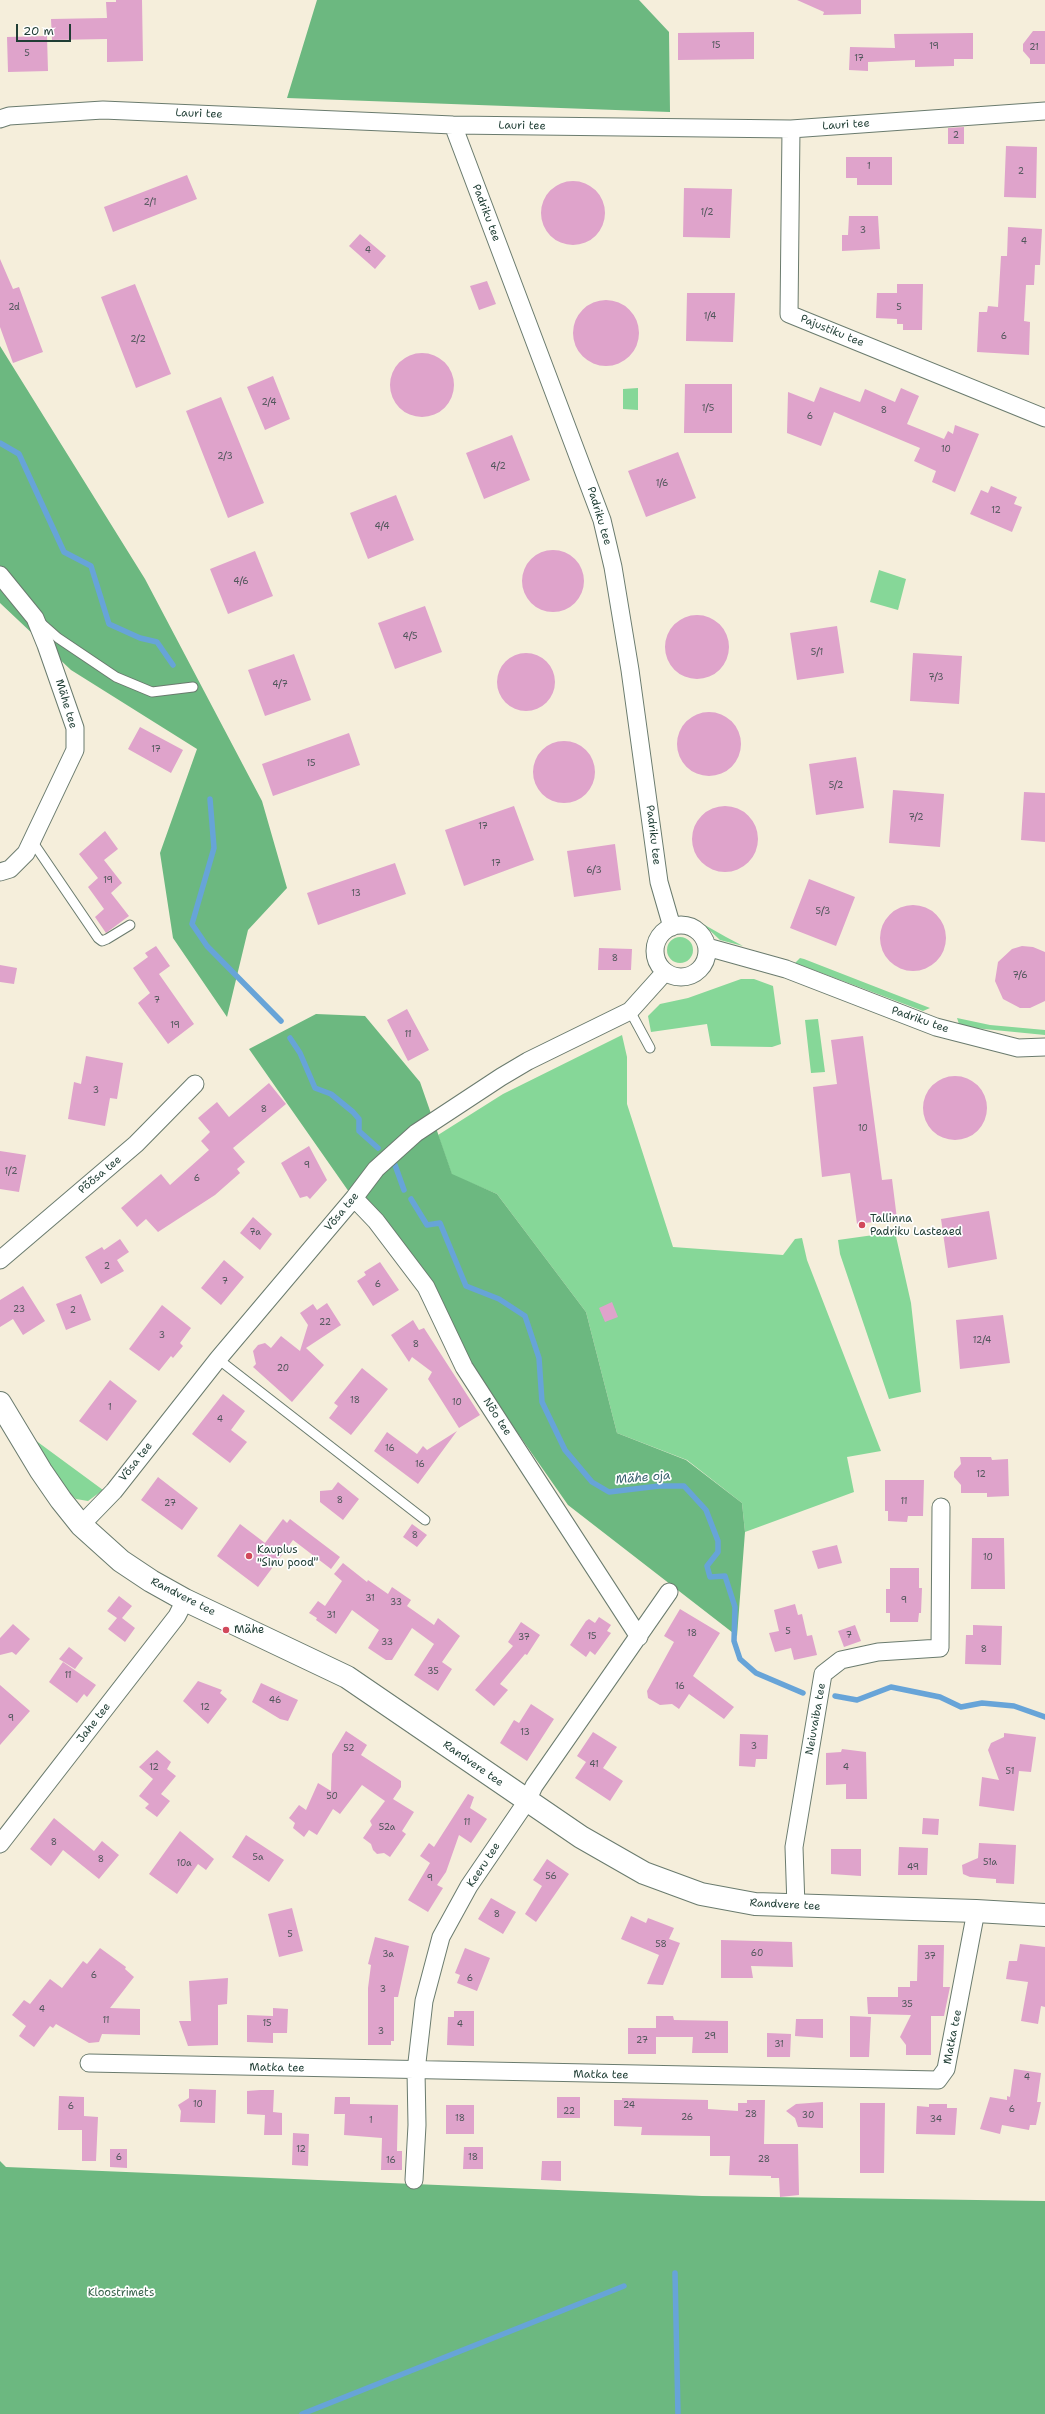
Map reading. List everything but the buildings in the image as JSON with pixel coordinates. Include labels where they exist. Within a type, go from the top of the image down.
[{"type":"main road","name":"Randvere tee","points":[[0,1403],[40,1472],[80,1525],[121,1561],[151,1581],[185,1600],[347,1677],[581,1837],[644,1873],[701,1894],[755,1904],[796,1907],[976,1911],[1045,1915]]},
{"type":"street","name":"Lauri tee","points":[[0,119],[9,116],[104,110],[453,126],[791,129],[1045,111]]},
{"type":"street","name":"Padriku tee","points":[[453,126],[602,520],[613,567],[630,670],[658,882],[672,927]]},
{"type":"street","name":"Pajustiku tee","points":[[791,129],[789,314],[1045,418]]},
{"type":"street","name":"Mähe tee","points":[[0,575],[35,618],[46,644],[75,728],[75,750],[26,853],[10,869],[0,872]]},
{"type":"street","points":[[672,927],[690,927],[704,938],[707,947],[705,962],[694,974],[680,978],[665,972],[656,961],[655,946],[661,934],[672,927]]},
{"type":"street","name":"Padriku tee","points":[[707,947],[786,969],[936,1027],[1018,1048],[1045,1047]]},
{"type":"street","name":"Võsa tee","points":[[80,1525],[114,1491],[218,1359],[354,1198],[376,1169],[416,1133],[528,1061],[630,1011],[665,972]]},
{"type":"street","name":"Põõsa tee","points":[[0,1260],[136,1144],[195,1084]]},
{"type":"street","name":"Nõo tee","points":[[354,1198],[376,1221],[426,1286],[464,1367],[639,1637]]},
{"type":"street","name":"Neiuvaiba tee","points":[[796,1907],[794,1846],[823,1674],[841,1660],[878,1652],[940,1648],[941,1507]]},
{"type":"street","name":"Keeru tee","points":[[414,2180],[417,2124],[416,2071],[424,2001],[441,1937],[469,1886],[527,1801],[534,1786],[669,1592]]},
{"type":"street","name":"Jahe tee","points":[[0,1844],[177,1616],[185,1600]]},
{"type":"street","name":"Matka tee","points":[[89,2063],[416,2071],[938,2080],[946,2069],[976,1911]]},
{"type":"lane","points":[[35,618],[58,638],[116,678],[152,692],[193,687]]},
{"type":"lane","points":[[32,840],[98,938],[102,941],[107,940],[130,925]]},
{"type":"lane","points":[[630,1011],[650,1048]]},
{"type":"lane","points":[[218,1359],[425,1520]]},
{"type":"green space","points":[[317,0],[639,0],[669,32],[670,112],[287,98]]},
{"type":"green space","points":[[0,346],[145,579],[262,801],[287,888],[248,930],[227,1017],[173,938],[160,853],[197,749],[71,670],[0,603]]},
{"type":"green space","points":[[638,388],[638,410],[623,409],[623,389]]},
{"type":"green space","points":[[879,570],[906,579],[898,610],[870,602]]},
{"type":"green space","points":[[703,924],[726,937],[743,946],[720,940]]},
{"type":"green space","points":[[680,937],[689,941],[693,950],[689,959],[680,963],[671,959],[667,950],[671,941]]},
{"type":"green space","points":[[800,958],[930,1008],[923,1011],[795,963]]},
{"type":"green space","points":[[741,979],[754,979],[773,986],[781,1044],[772,1047],[711,1046],[707,1024],[651,1032],[648,1016],[660,1004],[688,998]]},
{"type":"green space","points":[[316,1014],[365,1016],[420,1082],[452,1174],[497,1194],[586,1312],[617,1433],[686,1460],[742,1503],[745,1532],[737,1636],[568,1505],[249,1049]]},
{"type":"green space","points":[[957,1018],[990,1025],[1045,1030],[1045,1035],[974,1028],[959,1024]]},
{"type":"green space","points":[[818,1019],[825,1072],[811,1073],[805,1020]]},
{"type":"green space","points":[[622,1035],[627,1057],[627,1104],[673,1247],[783,1255],[795,1239],[802,1238],[807,1260],[881,1451],[847,1457],[854,1492],[745,1532],[742,1503],[687,1460],[617,1433],[586,1312],[497,1194],[452,1175],[438,1135],[503,1094]]},
{"type":"green space","points":[[895,1232],[911,1303],[921,1392],[889,1399],[840,1254],[838,1240]]},
{"type":"green space","points":[[35,1440],[103,1490],[88,1501],[76,1499],[63,1487]]},
{"type":"green space","name":"Kloostrimets","points":[[0,2161],[6,2167],[702,2196],[1045,2201],[1045,2414],[0,2414]]},
{"type":"waterway","points":[[0,443],[19,454],[64,552],[91,566],[109,624],[140,638],[157,642],[173,665]]},
{"type":"waterway","points":[[210,799],[214,848],[192,924],[207,946],[281,1021]]},
{"type":"waterway","points":[[290,1038],[300,1053],[315,1088],[331,1094],[353,1112],[359,1119],[359,1131],[378,1148]]},
{"type":"waterway","name":"Mähe oja","points":[[395,1165],[404,1190]]},
{"type":"waterway","name":"Mähe oja","points":[[411,1199],[427,1225],[440,1223],[466,1286],[499,1299],[525,1316],[539,1358],[542,1402],[565,1450],[592,1482],[609,1492],[659,1486],[684,1486],[706,1510],[718,1541],[718,1552],[707,1566],[710,1577],[725,1576],[735,1607],[734,1641],[740,1659],[756,1673],[803,1693]]},
{"type":"waterway","points":[[835,1696],[857,1700],[891,1687],[940,1697],[961,1707],[982,1703],[1014,1706],[1045,1717]]},
{"type":"waterway","points":[[675,2273],[678,2414]]},
{"type":"waterway","points":[[302,2414],[624,2286]]},
{"type":"place","name":"Tallinna Padriku Lasteaed","points":[[862,1225]]},
{"type":"place","name":"Kauplus \"Sinu pood\"","points":[[249,1556]]},
{"type":"place","name":"Mähe","points":[[226,1630]]}]
